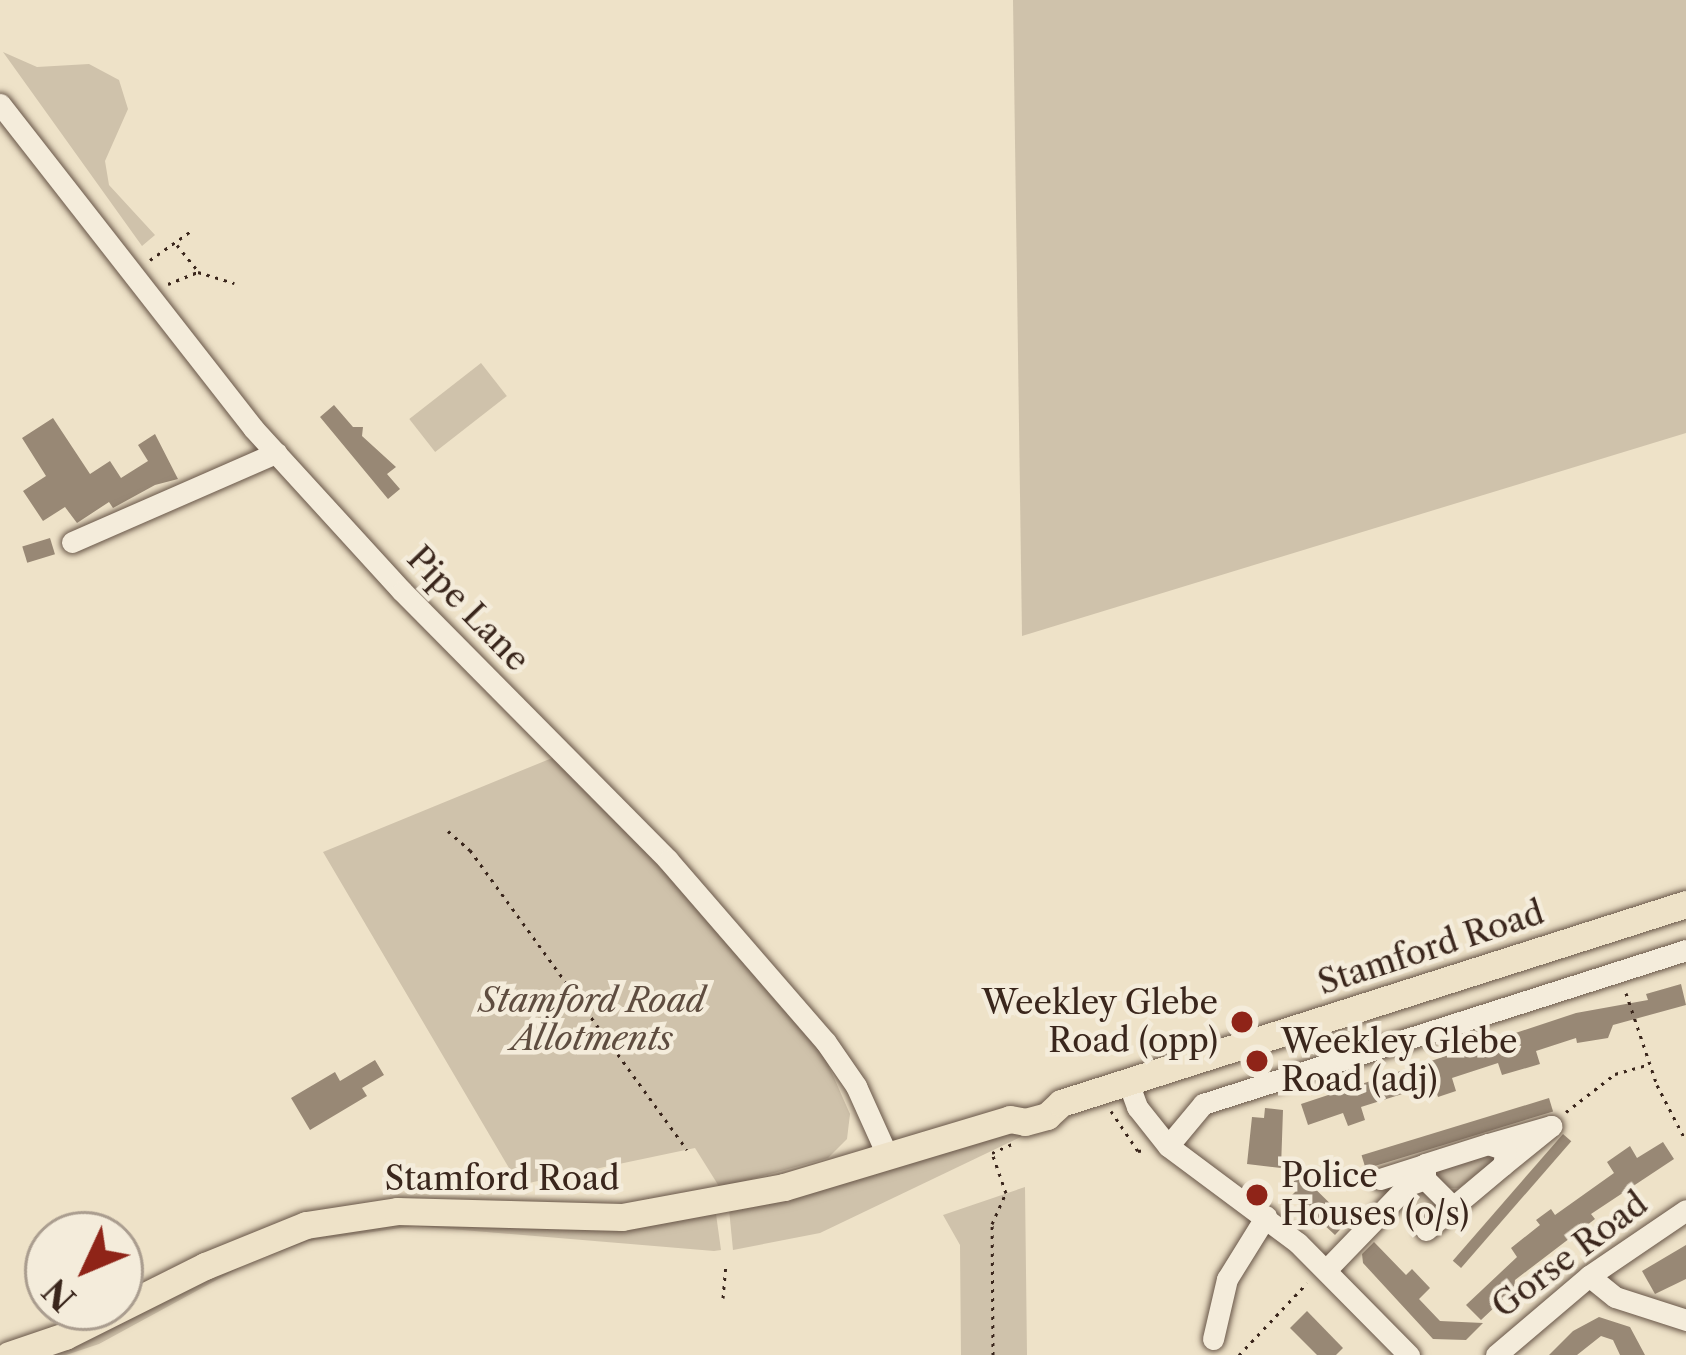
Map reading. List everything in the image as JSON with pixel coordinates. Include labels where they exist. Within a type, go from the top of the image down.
[{"type":"main road","name":"Stamford Road","points":[[10,1355],[64,1336],[205,1265],[306,1225],[397,1211],[622,1216],[722,1201],[1010,1119],[1025,1122],[1061,1103],[1686,904]]},
{"type":"street","name":"Pipe Lane","points":[[0,104],[276,453],[402,591],[668,860],[794,1004],[856,1086],[888,1157]]},
{"type":"street","points":[[72,542],[276,453]]},
{"type":"street","points":[[1168,1146],[1203,1104],[1686,950]]},
{"type":"street","points":[[1128,1082],[1137,1107],[1168,1146],[1266,1216],[1317,1276],[1409,1355]]},
{"type":"street","points":[[1317,1276],[1425,1172],[1488,1144],[1551,1126]]},
{"type":"street","points":[[1426,1230],[1551,1126]]},
{"type":"street","points":[[1488,1144],[1506,1150],[1503,1166]]},
{"type":"street","points":[[1380,1179],[1425,1172]]},
{"type":"street","points":[[1425,1172],[1453,1207]]},
{"type":"street","name":"Gorse Road","points":[[1496,1355],[1588,1276],[1686,1210]]},
{"type":"street","points":[[1213,1339],[1227,1279],[1266,1216]]},
{"type":"street","points":[[1588,1276],[1615,1298],[1686,1320]]},
{"type":"path","points":[[152,258],[191,231]]},
{"type":"path","points":[[176,244],[198,272],[234,283]]},
{"type":"path","points":[[170,282],[198,272]]},
{"type":"path","points":[[448,831],[470,850],[687,1150]]},
{"type":"path","points":[[1622,978],[1649,1064],[1686,1141]]},
{"type":"path","points":[[1551,1126],[1615,1074],[1649,1064]]},
{"type":"path","points":[[1110,1107],[1138,1151]]},
{"type":"path","points":[[992,1153],[1006,1193],[992,1224],[994,1355]]},
{"type":"path","points":[[723,1298],[726,1264]]},
{"type":"path","points":[[1239,1355],[1317,1276]]},
{"type":"green space","points":[[1013,0],[1686,0],[1686,433],[1022,636]]},
{"type":"green space","points":[[3,52],[37,67],[89,64],[119,80],[128,109],[105,161],[109,185],[155,235],[142,246]]},
{"type":"green space","points":[[481,363],[507,396],[435,452],[409,419]]},
{"type":"green space","name":"Stamford Road Allotments","points":[[557,756],[702,911],[823,1053],[850,1114],[847,1139],[828,1158],[720,1188],[695,1148],[519,1185],[323,852]]},
{"type":"green space","points":[[1030,1125],[1033,1131],[820,1233],[733,1250],[729,1209]]},
{"type":"green space","points":[[1483,1154],[1494,1160],[1459,1188],[1446,1188],[1437,1176],[1442,1167]]},
{"type":"green space","points":[[1025,1187],[1027,1355],[961,1355],[960,1245],[943,1215]]},
{"type":"green space","points":[[1425,1189],[1436,1204],[1418,1227],[1398,1206]]},
{"type":"green space","points":[[716,1214],[721,1250],[415,1226],[308,1241],[246,1264],[144,1320],[144,1307],[276,1245],[374,1224]]},
{"type":"green space","points":[[93,1331],[123,1331],[66,1355],[42,1355]]},
{"type":"building","points":[[334,405],[353,427],[363,427],[362,436],[396,467],[387,474],[400,489],[388,499],[320,417]]},
{"type":"building","points":[[53,418],[90,474],[110,461],[121,478],[148,461],[138,445],[155,434],[178,479],[155,485],[113,508],[109,502],[77,523],[65,507],[43,521],[23,491],[46,476],[22,438]]},
{"type":"building","points":[[50,538],[55,554],[27,563],[22,546]]},
{"type":"building","points":[[1681,984],[1686,1005],[1613,1025],[1608,1038],[1577,1043],[1576,1038],[1536,1051],[1540,1064],[1502,1075],[1498,1063],[1452,1078],[1456,1091],[1438,1097],[1434,1084],[1361,1107],[1365,1120],[1348,1126],[1343,1113],[1308,1125],[1301,1104],[1576,1013],[1648,1000],[1646,994]]},
{"type":"building","points":[[375,1060],[384,1075],[362,1088],[367,1096],[310,1130],[291,1098],[335,1072],[340,1081]]},
{"type":"building","points":[[1549,1098],[1553,1111],[1366,1169],[1362,1155]]},
{"type":"building","points":[[1265,1108],[1283,1110],[1281,1168],[1247,1164],[1252,1117],[1264,1118]]},
{"type":"building","points":[[1563,1134],[1571,1141],[1461,1268],[1453,1261]]},
{"type":"building","points":[[1663,1142],[1674,1159],[1591,1214],[1595,1219],[1515,1280],[1514,1289],[1481,1320],[1466,1305],[1517,1257],[1511,1248],[1540,1225],[1536,1220],[1551,1209],[1555,1215],[1614,1173],[1607,1162],[1630,1146],[1637,1158]]},
{"type":"building","points":[[1300,1174],[1348,1221],[1335,1235],[1292,1195],[1296,1191],[1290,1186]]},
{"type":"building","points":[[1374,1242],[1406,1275],[1412,1269],[1430,1288],[1419,1299],[1440,1321],[1483,1323],[1466,1340],[1433,1339],[1363,1263],[1362,1254]]},
{"type":"building","points":[[1686,1245],[1686,1279],[1655,1294],[1642,1271]]},
{"type":"building","points":[[1307,1311],[1343,1348],[1336,1355],[1317,1355],[1290,1328]]},
{"type":"building","points":[[1599,1317],[1630,1327],[1645,1355],[1620,1355],[1613,1340],[1601,1336],[1577,1355],[1549,1355],[1573,1331]]},
{"type":"place","name":"Weekley Glebe Road (opp)","points":[[1242,1022]]},
{"type":"place","name":"Weekley Glebe Road (adj)","points":[[1257,1061]]},
{"type":"place","name":"Police Houses (o/s)","points":[[1257,1195]]}]
